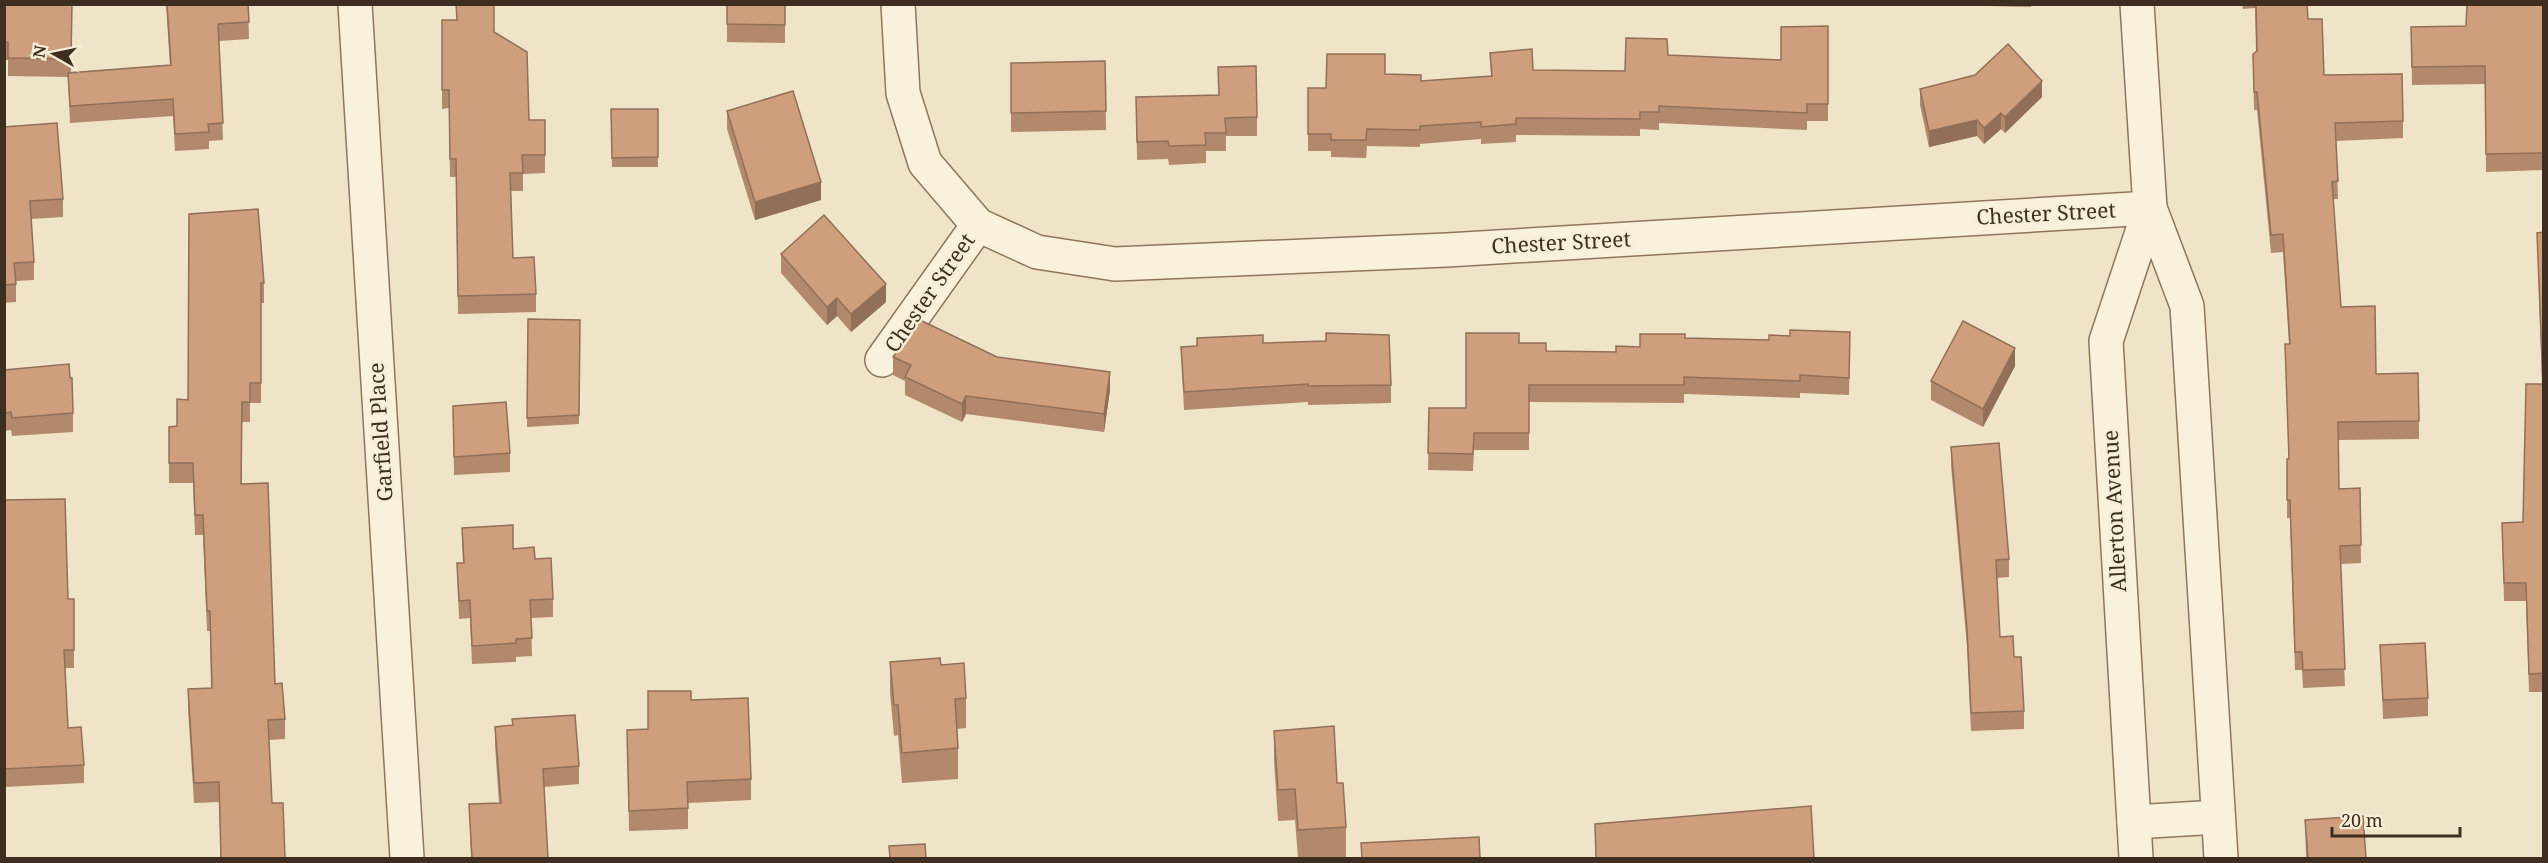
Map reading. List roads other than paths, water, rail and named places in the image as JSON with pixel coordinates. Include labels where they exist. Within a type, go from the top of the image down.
[{"type":"street","name":"Garfield Place","points":[[355,4],[407,858]]},
{"type":"street","name":"Chester Street","points":[[898,4],[903,93],[925,163],[978,225],[1037,252],[1115,264],[1447,250],[2150,207]]},
{"type":"street","name":"Allerton Avenue","points":[[2137,4],[2150,207],[2187,306],[2221,858]]},
{"type":"street","name":"Allerton Avenue","points":[[2136,858],[2106,341],[2150,207]]},
{"type":"street","name":"Chester Street","points":[[882,360],[978,225]]},
{"type":"street","points":[[2134,822],[2218,817]]}]
